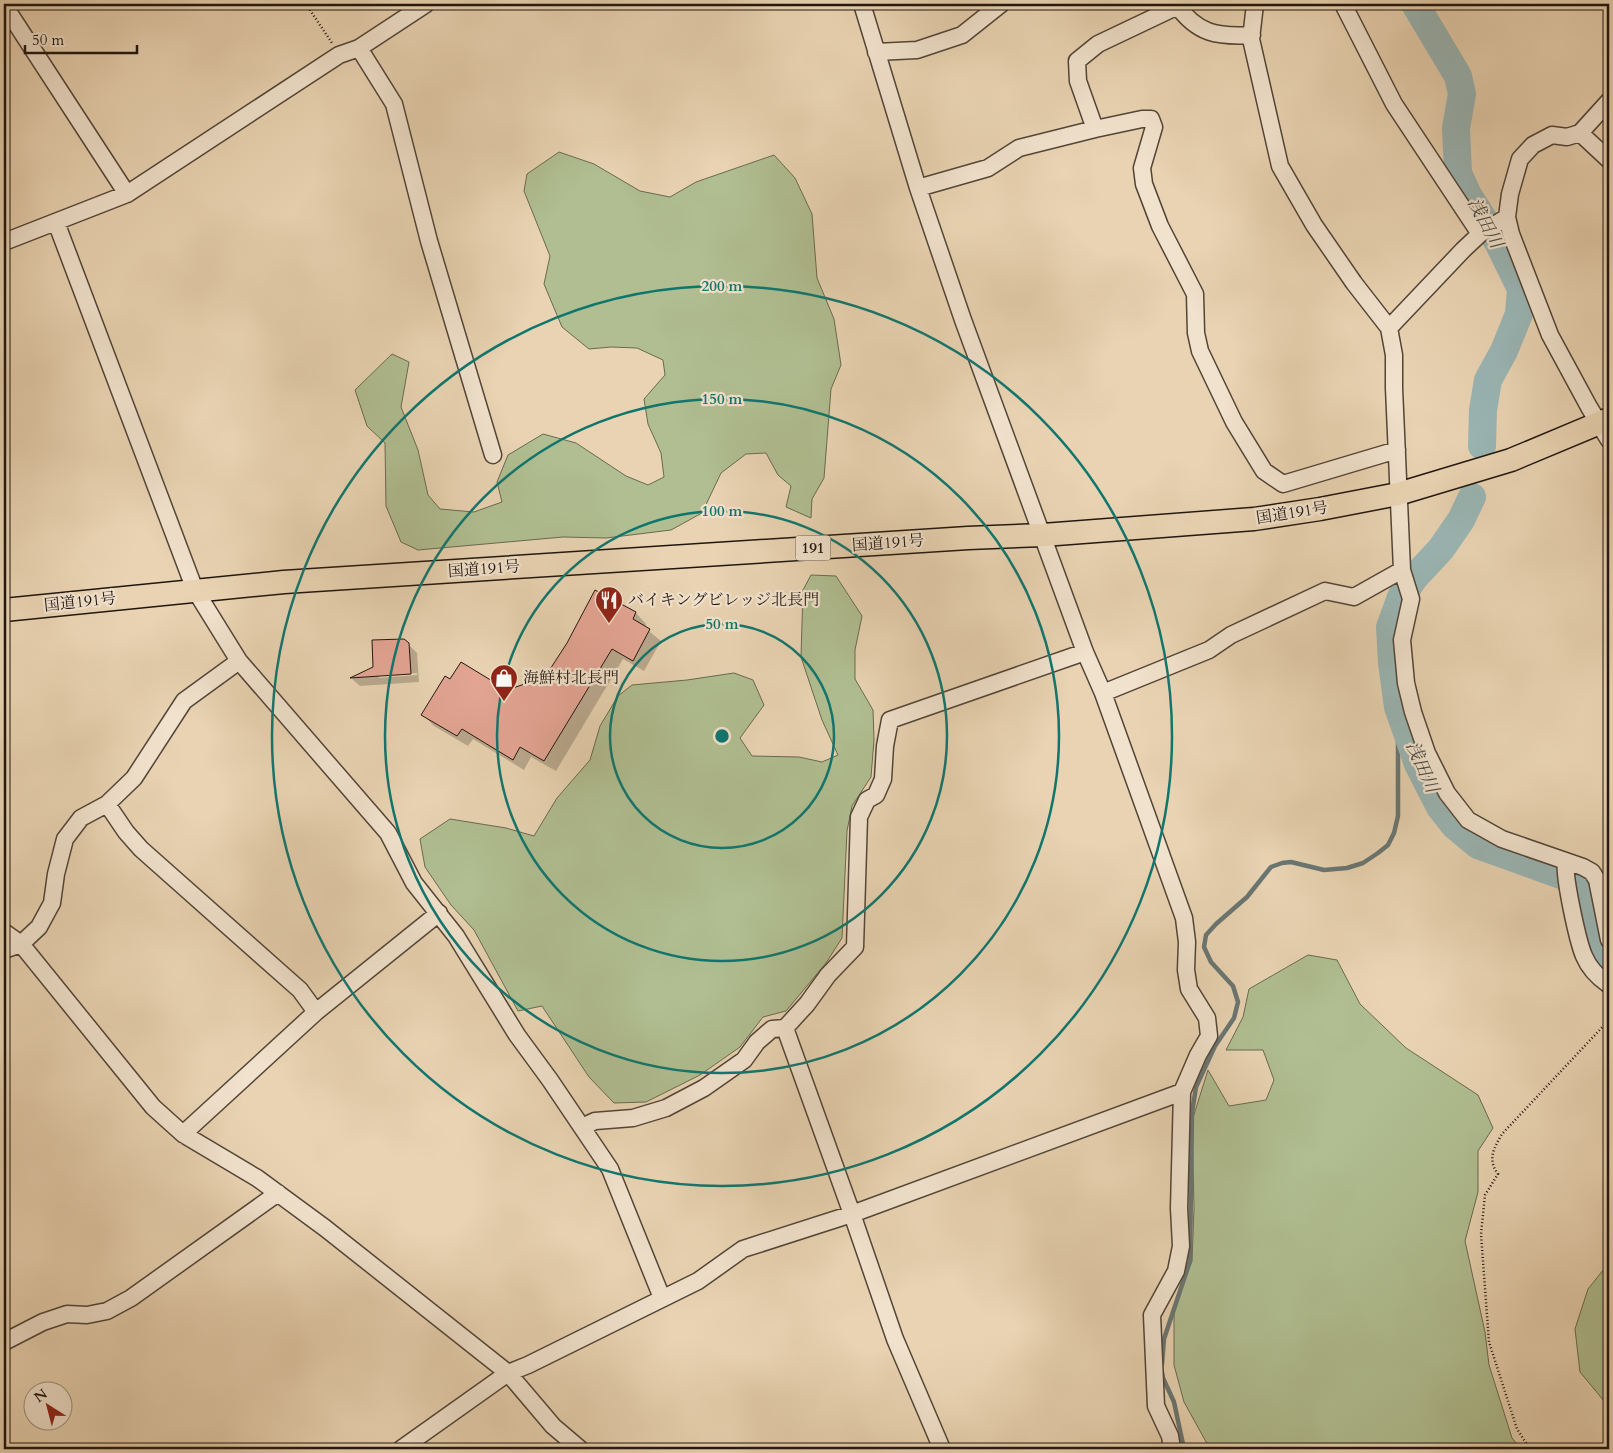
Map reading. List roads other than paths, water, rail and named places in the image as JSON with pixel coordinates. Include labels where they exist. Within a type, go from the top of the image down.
[{"type":"highway","name":"国道191号","points":[[4,610],[313,580],[968,538],[1043,536],[1254,519],[1398,494],[1511,460],[1606,428]]},
{"type":"street","points":[[4,242],[127,194],[339,55],[358,48],[426,4]]},
{"type":"street","points":[[862,4],[918,188],[963,320],[1085,652],[1103,693],[1184,918],[1187,942],[1186,970],[1189,989],[1206,1018],[1209,1036],[1198,1055],[1182,1092],[1179,1208],[1181,1246],[1176,1271],[1152,1315],[1156,1406],[1170,1436],[1172,1449]]},
{"type":"street","points":[[876,52],[917,50],[962,35],[1001,4]]},
{"type":"street","points":[[1254,4],[1251,39],[1280,166],[1314,225],[1354,283],[1389,328],[1394,356],[1398,494],[1403,573],[1411,599],[1402,640],[1406,683],[1413,712],[1427,753],[1446,793],[1468,820],[1502,839],[1592,872],[1597,880],[1609,940]]},
{"type":"street","points":[[1344,4],[1394,104],[1492,227],[1511,234],[1550,335],[1588,407],[1606,428]]},
{"type":"street","points":[[1095,129],[1078,81],[1077,61],[1098,44],[1177,5],[1188,19],[1210,34],[1229,36],[1252,35]]},
{"type":"street","points":[[4,6],[127,194]]},
{"type":"street","points":[[358,48],[394,104],[429,240],[493,455]]},
{"type":"street","points":[[1389,328],[1492,227],[1510,194],[1520,159],[1533,145],[1552,135],[1567,137],[1580,133],[1609,101]]},
{"type":"street","points":[[918,188],[988,168],[1019,148],[1095,129],[1142,119],[1150,120],[1154,128],[1142,168],[1144,184],[1160,226],[1195,294],[1196,333],[1200,351],[1234,422],[1264,472],[1283,484],[1397,450]]},
{"type":"street","points":[[1580,133],[1609,160]]},
{"type":"street","points":[[56,222],[195,590],[239,661],[388,833],[414,883],[456,936],[517,1035],[582,1127],[610,1170],[662,1298]]},
{"type":"street","points":[[1103,693],[1209,650],[1231,635],[1325,591],[1354,597],[1403,573]]},
{"type":"street","points":[[582,1127],[595,1120],[633,1118],[666,1108],[704,1088],[744,1060],[757,1042],[772,1029],[785,1028],[808,1004],[828,975],[855,947],[859,817],[867,800],[876,795],[883,779],[885,746],[890,720],[1085,652]]},
{"type":"street","points":[[4,950],[21,944],[39,927],[52,903],[56,874],[65,839],[81,818],[108,804],[134,778],[184,701],[239,661]]},
{"type":"street","points":[[108,804],[126,832],[141,849],[300,990],[316,1012]]},
{"type":"street","points":[[1566,864],[1568,885],[1584,956],[1598,977],[1609,985]]},
{"type":"street","points":[[183,1134],[316,1012],[439,913]]},
{"type":"street","points":[[4,932],[21,944],[153,1107],[183,1134],[257,1178],[278,1193],[508,1373],[553,1426],[580,1449]]},
{"type":"street","points":[[785,1028],[895,1340],[942,1449]]},
{"type":"street","points":[[401,1449],[508,1373],[528,1365],[698,1281],[743,1249],[852,1214],[1182,1092]]},
{"type":"street","points":[[4,1342],[44,1322],[67,1314],[87,1315],[107,1311],[130,1298],[278,1193]]},
{"type":"waterway","name":"浅田川","points":[[1415,4],[1458,76],[1462,94],[1456,128],[1458,173],[1468,195],[1498,242],[1521,289],[1519,314],[1504,351],[1488,380],[1483,410],[1482,446]]},
{"type":"waterway","name":"浅田川","points":[[1472,497],[1461,520],[1441,549],[1414,578],[1401,597],[1390,627],[1392,663],[1398,707],[1418,764],[1440,807],[1455,826],[1478,845],[1572,879],[1581,891],[1587,930],[1597,959],[1609,972]]},
{"type":"waterway","points":[[1162,1364],[1164,1339],[1190,1261],[1192,1113],[1196,1087],[1215,1046],[1234,1018],[1238,1002],[1233,986],[1211,962],[1204,947],[1206,935],[1247,897],[1271,867],[1291,862],[1324,870],[1347,868],[1363,863],[1388,845],[1394,833],[1398,816],[1398,707]]},
{"type":"waterway","points":[[1162,1372],[1174,1402],[1184,1449]]},
{"type":"place","name":"バイキングビレッジ北長門","points":[[609,624]]},
{"type":"place","name":"海鮮村北長門","points":[[504,702]]}]
